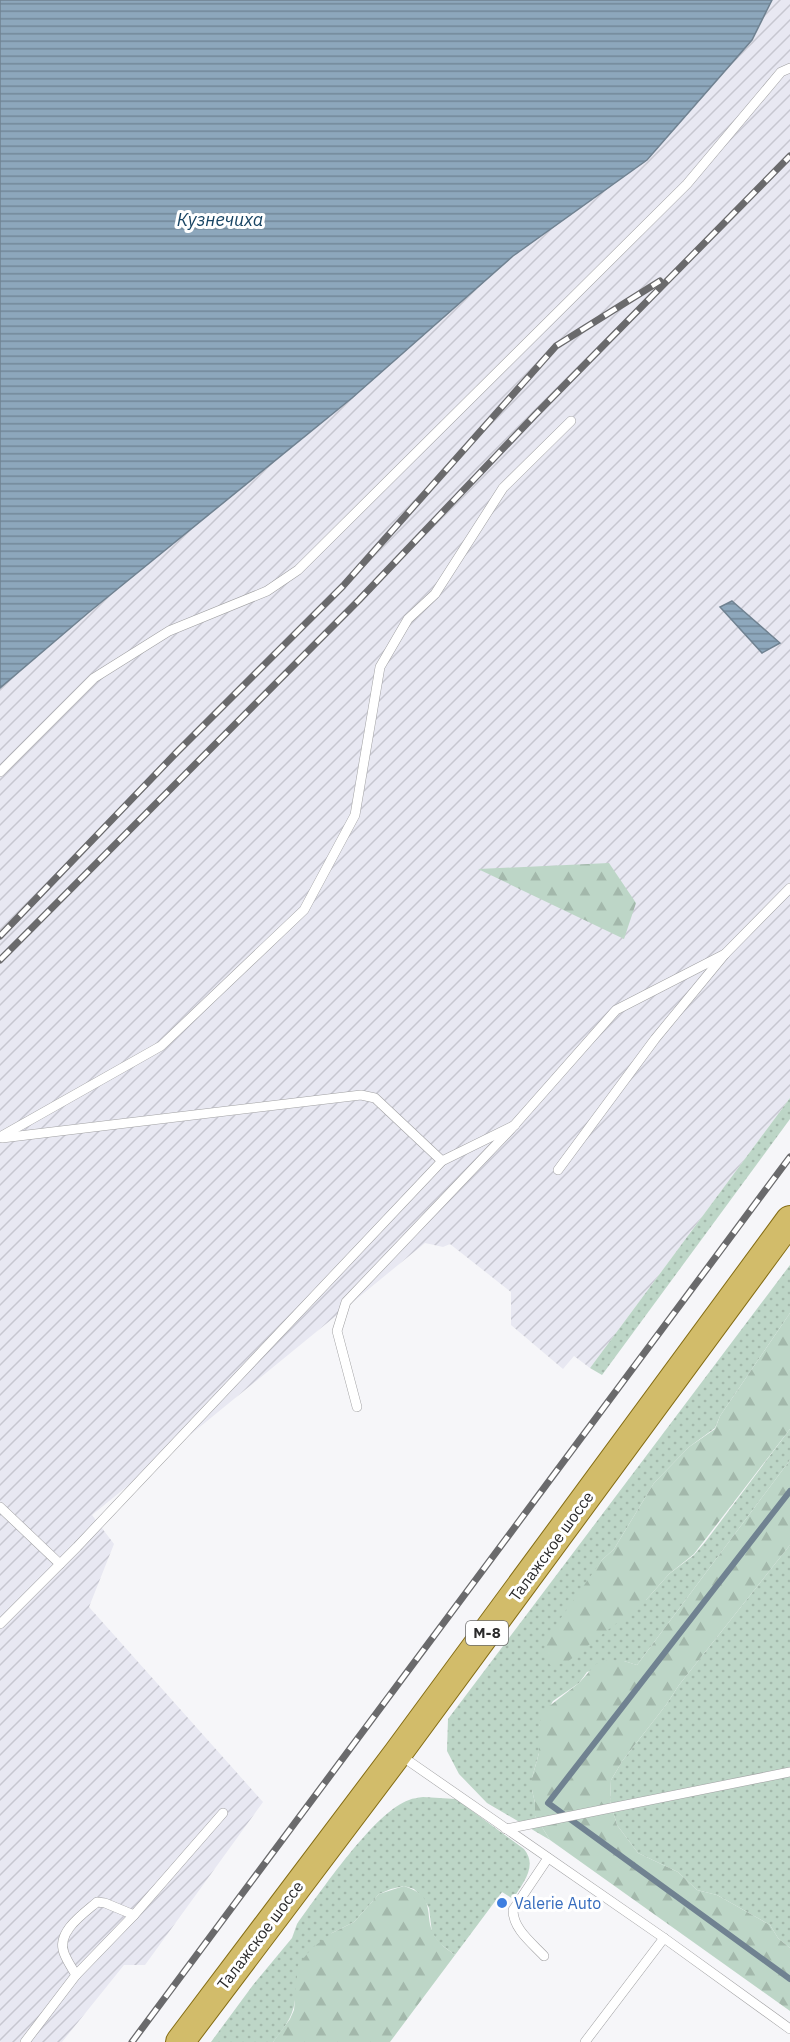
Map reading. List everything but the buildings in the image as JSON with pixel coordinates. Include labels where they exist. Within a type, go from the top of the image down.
[{"type":"main road","name":"Талажское шоссе","points":[[180,2042],[398,1753],[790,1220]]},
{"type":"lane","points":[[0,772],[94,678],[169,632],[267,591],[298,570],[687,184],[781,72],[790,68]]},
{"type":"lane","points":[[0,1138],[161,1046],[304,910],[355,815],[380,667],[408,620],[435,594],[503,488],[571,421]]},
{"type":"lane","points":[[558,1170],[655,1039],[725,954],[790,888]]},
{"type":"lane","points":[[357,1407],[337,1331],[346,1302],[515,1125],[616,1010],[725,954]]},
{"type":"lane","points":[[0,1138],[362,1095],[375,1098],[442,1161]]},
{"type":"lane","points":[[0,1624],[60,1564],[442,1161],[515,1125]]},
{"type":"lane","points":[[0,1507],[60,1564]]},
{"type":"lane","points":[[398,1753],[664,1938],[790,2029]]},
{"type":"lane","points":[[506,1829],[790,1772]]},
{"type":"lane","points":[[25,2042],[76,1975],[134,1915],[223,1813]]},
{"type":"lane","points":[[544,1956],[513,1920],[513,1910],[548,1858]]},
{"type":"lane","points":[[76,1975],[63,1951],[63,1940],[70,1926],[97,1902],[134,1915]]},
{"type":"lane","points":[[585,2042],[664,1938]]},
{"type":"shaded area","points":[[772,0],[790,0],[790,1098],[590,1368],[574,1356],[563,1369],[511,1325],[511,1292],[450,1244],[443,1247],[425,1243],[92,1515],[114,1544],[89,1607],[263,1802],[145,1965],[124,1965],[62,2042],[0,2042],[0,688],[513,256],[647,160],[752,40]]},
{"type":"green space","points":[[609,863],[636,903],[624,939],[478,869]]},
{"type":"green space","points":[[790,1098],[790,1119],[602,1375],[590,1368]]},
{"type":"green space","points":[[790,1265],[790,1313],[720,1416],[715,1428],[689,1447],[654,1483],[614,1549],[602,1560],[594,1573],[646,1600],[669,1574],[694,1555],[706,1541],[790,1429],[790,1460],[637,1665],[624,1661],[587,1672],[579,1683],[553,1701],[539,1726],[539,1753],[532,1778],[535,1816],[550,1840],[487,1803],[459,1774],[447,1751],[448,1719]]},
{"type":"green space","points":[[790,1313],[790,1429],[694,1554],[669,1574],[646,1600],[566,1663],[550,1665],[544,1650],[548,1636],[602,1560],[614,1549],[654,1483],[689,1447],[715,1429],[720,1416]]},
{"type":"green space","points":[[790,1460],[790,1545],[623,1760],[611,1780],[610,1801],[617,1825],[638,1853],[678,1872],[697,1890],[717,1895],[770,1925],[778,1938],[790,1948],[790,2011],[550,1840],[535,1816],[532,1778],[539,1753],[539,1726],[543,1711],[579,1683],[596,1664],[609,1660],[637,1665]]},
{"type":"green space","points":[[790,1545],[790,1948],[778,1938],[770,1925],[717,1895],[697,1890],[678,1872],[638,1853],[617,1825],[610,1801],[611,1780],[623,1760]]},
{"type":"green space","points":[[423,1797],[456,1799],[524,1849],[530,1862],[528,1874],[513,1899],[502,1892],[455,1955],[439,1943],[432,1933],[429,1908],[414,1889],[404,1886],[379,1894],[354,1922],[332,1933],[295,2000],[287,2022],[273,2042],[211,2042],[253,1985],[292,1938],[297,1924],[364,1836],[395,1807],[411,1799]]},
{"type":"green space","points":[[404,1886],[415,1890],[426,1901],[434,1935],[455,1955],[390,2042],[273,2042],[294,2010],[298,1965],[312,1948],[332,1933],[354,1922],[379,1894]]},
{"type":"water","name":"Кузнечиха","points":[[0,0],[772,0],[752,40],[647,160],[513,256],[352,398],[88,613],[0,688]]},
{"type":"water","points":[[732,601],[780,643],[762,653],[720,607]]},
{"type":"waterway","points":[[790,1491],[548,1803],[790,1979]]},
{"type":"railway","points":[[0,960],[359,600],[535,415],[790,156]]},
{"type":"railway","points":[[0,936],[177,752],[343,586],[556,346],[660,281]]},
{"type":"railway","points":[[132,2042],[790,1157]]},
{"type":"place","name":"Valerie Auto","points":[[502,1903]]}]
